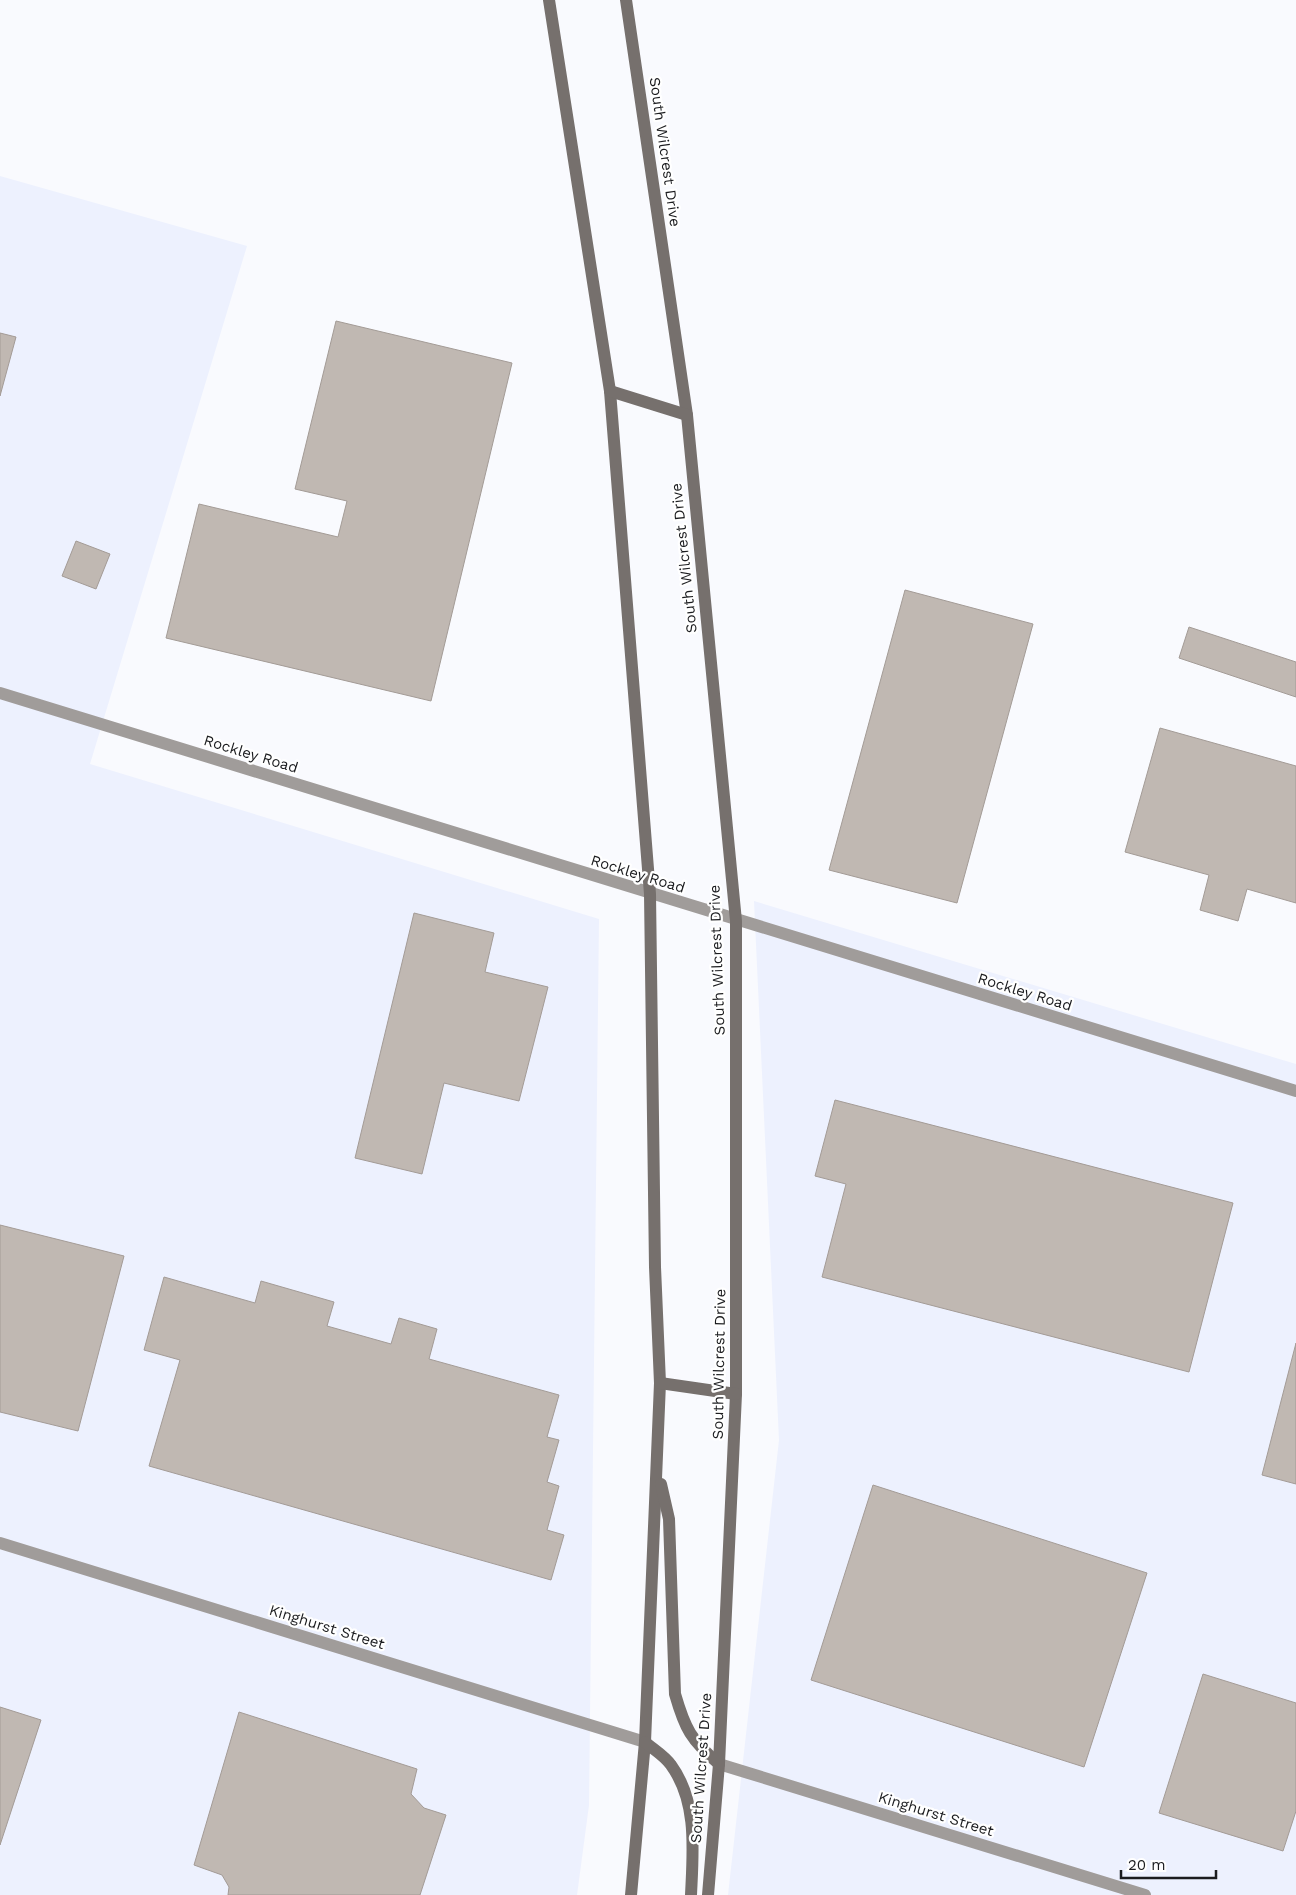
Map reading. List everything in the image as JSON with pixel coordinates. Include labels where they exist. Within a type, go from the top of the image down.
[{"type":"main road","points":[[549,0],[610,391],[650,894],[655,1267],[660,1383],[645,1742],[631,1895]]},
{"type":"main road","points":[[619,0],[626,0]]},
{"type":"main road","name":"South Wilcrest Drive","points":[[626,0],[687,415],[736,921],[736,1394],[718,1764],[708,1895]]},
{"type":"main road","points":[[610,391],[687,415]]},
{"type":"main road","points":[[660,1383],[736,1394]]},
{"type":"main road","points":[[657,1466],[669,1519],[675,1694],[682,1716],[696,1745],[718,1764]]},
{"type":"main road","points":[[645,1742],[671,1764],[689,1802],[692,1825],[691,1895]]},
{"type":"street","name":"Rockley Road","points":[[0,693],[1296,1092]]},
{"type":"street","name":"Kinghurst Street","points":[[0,1543],[645,1742]]},
{"type":"street","name":"Kinghurst Street","points":[[718,1764],[1145,1895]]},
{"type":"shaded area","points":[[0,176],[247,246],[90,764],[599,919],[589,1805],[577,1895],[0,1895]]},
{"type":"shaded area","points":[[754,901],[1296,1064],[1296,1895],[728,1895],[779,1440]]},
{"type":"building","points":[[336,321],[512,363],[431,701],[166,638],[199,504],[338,537],[347,501],[295,489]]},
{"type":"building","points":[[0,333],[16,337],[0,396]]},
{"type":"building","points":[[76,541],[110,554],[96,589],[62,576]]},
{"type":"building","points":[[905,590],[1033,624],[957,903],[829,870]]},
{"type":"building","points":[[1189,627],[1296,662],[1296,697],[1179,658]]},
{"type":"building","points":[[1160,728],[1296,766],[1296,903],[1247,889],[1238,921],[1200,910],[1209,875],[1125,852]]},
{"type":"building","points":[[414,913],[494,933],[485,972],[548,987],[519,1101],[444,1083],[422,1174],[355,1158]]},
{"type":"building","points":[[835,1100],[1233,1203],[1189,1372],[822,1277],[846,1184],[815,1176]]},
{"type":"building","points":[[0,1225],[124,1256],[78,1431],[0,1412]]},
{"type":"building","points":[[164,1277],[255,1303],[261,1281],[334,1302],[327,1326],[391,1344],[399,1318],[437,1329],[429,1359],[559,1395],[547,1437],[559,1440],[547,1482],[559,1486],[547,1530],[564,1535],[551,1580],[149,1466],[180,1360],[144,1350]]},
{"type":"building","points":[[1296,1343],[1296,1484],[1262,1475]]},
{"type":"building","points":[[873,1485],[1147,1573],[1084,1767],[811,1680]]},
{"type":"building","points":[[1203,1674],[1296,1703],[1296,1811],[1283,1851],[1159,1813]]},
{"type":"building","points":[[0,1707],[41,1720],[0,1845]]},
{"type":"building","points":[[239,1712],[417,1769],[411,1794],[424,1808],[446,1815],[420,1895],[228,1895],[229,1887],[222,1875],[194,1865]]}]
